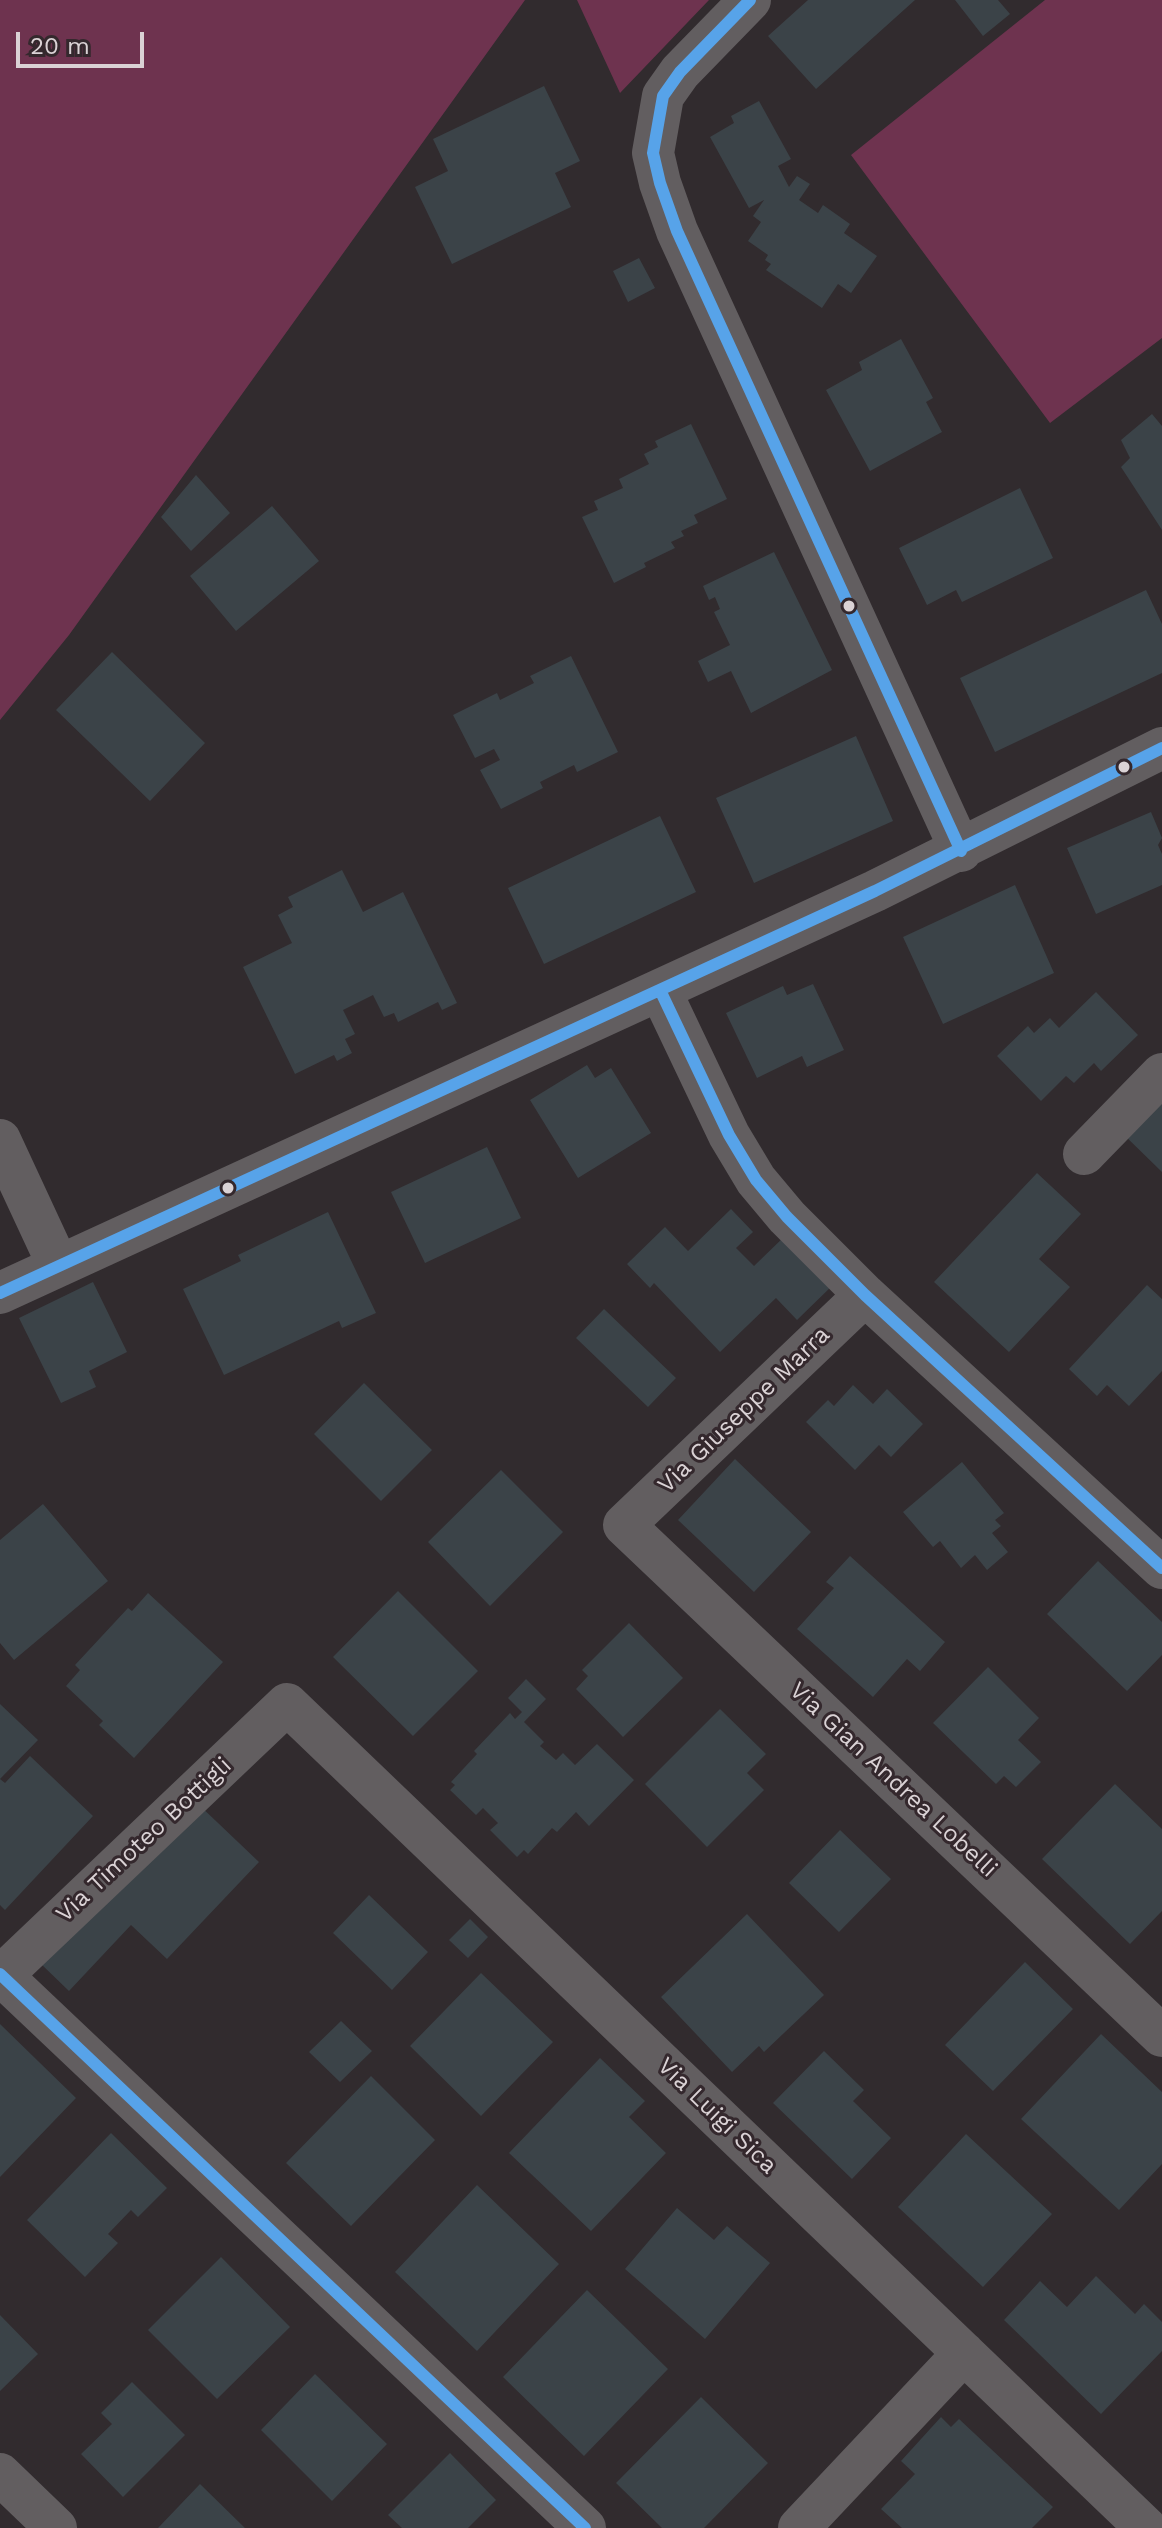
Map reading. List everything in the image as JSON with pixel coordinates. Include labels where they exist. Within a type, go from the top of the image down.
[{"type":"street","points":[[750,0],[680,72],[663,96],[653,153],[660,183],[677,231],[961,851]]},
{"type":"street","points":[[0,1293],[961,851],[1162,748]]},
{"type":"street","points":[[660,990],[723,1124],[756,1180],[787,1217],[865,1295],[1162,1568]]},
{"type":"street","points":[[1084,1154],[1162,1074]]},
{"type":"street","points":[[0,1140],[58,1265]]},
{"type":"street","name":"Via Giuseppe Marra","points":[[624,1525],[865,1295]]},
{"type":"street","name":"Via Gian Andrea Lobelli","points":[[624,1525],[1162,2036]]},
{"type":"street","name":"Via Timoteo Bottigli","points":[[0,1975],[287,1704]]},
{"type":"street","name":"Via Luigi Sica","points":[[287,1704],[1146,2528]]},
{"type":"street","points":[[0,1975],[585,2528]]},
{"type":"street","points":[[799,2528],[964,2353]]},
{"type":"street","points":[[0,2474],[56,2528]]},
{"type":"shaded area","points":[[0,0],[525,0],[69,635],[0,720]]},
{"type":"shaded area","points":[[577,0],[709,0],[620,93]]},
{"type":"shaded area","points":[[1045,0],[1162,0],[1162,338],[1050,423],[851,155]]},
{"type":"building","points":[[808,0],[915,0],[816,89],[768,36]]},
{"type":"building","points":[[955,0],[998,0],[1010,14],[983,36]]},
{"type":"building","points":[[544,86],[580,161],[555,173],[571,207],[452,264],[415,187],[448,171],[433,139]]},
{"type":"building","points":[[759,101],[791,159],[778,166],[789,187],[797,176],[810,184],[799,200],[818,213],[823,205],[850,224],[844,233],[877,256],[851,293],[838,284],[822,308],[766,270],[771,264],[765,260],[768,255],[748,241],[761,222],[753,216],[764,200],[749,208],[710,137],[734,123],[731,116]]},
{"type":"building","points":[[639,258],[655,288],[628,302],[613,271]]},
{"type":"building","points":[[901,339],[933,398],[926,402],[942,432],[870,471],[826,390],[862,370],[859,362]]},
{"type":"building","points":[[1152,414],[1162,426],[1162,530],[1121,467],[1130,458],[1121,440]]},
{"type":"building","points":[[691,424],[727,499],[694,515],[698,523],[681,531],[684,536],[671,542],[675,548],[644,563],[646,567],[614,583],[582,517],[598,510],[594,501],[623,488],[619,479],[649,464],[644,454],[658,447],[655,441]]},
{"type":"building","points":[[196,475],[230,513],[191,551],[161,517]]},
{"type":"building","points":[[1020,488],[1053,558],[962,602],[956,590],[927,605],[899,548]]},
{"type":"building","points":[[272,506],[319,561],[236,631],[190,576]]},
{"type":"building","points":[[774,552],[832,670],[751,713],[731,671],[708,682],[698,661],[730,645],[714,612],[720,609],[715,597],[709,600],[703,586]]},
{"type":"building","points":[[1146,590],[1162,624],[1162,673],[995,752],[960,678]]},
{"type":"building","points":[[112,652],[205,743],[150,801],[56,710]]},
{"type":"building","points":[[571,656],[618,752],[577,772],[574,765],[540,782],[543,788],[501,809],[480,770],[500,760],[494,749],[475,758],[453,715],[497,693],[500,700],[534,683],[530,676]]},
{"type":"building","points":[[856,736],[893,821],[754,883],[716,798]]},
{"type":"building","points":[[1151,812],[1162,838],[1158,845],[1162,854],[1162,885],[1096,914],[1067,848]]},
{"type":"building","points":[[660,816],[696,892],[544,964],[508,888]]},
{"type":"building","points":[[342,870],[363,912],[403,892],[457,1003],[442,1010],[438,1002],[398,1022],[394,1013],[384,1017],[373,995],[343,1010],[355,1034],[345,1039],[352,1053],[337,1061],[334,1055],[295,1074],[243,967],[292,943],[278,915],[293,907],[288,897]]},
{"type":"building","points":[[1015,885],[1054,973],[943,1024],[903,937]]},
{"type":"building","points":[[813,984],[844,1050],[807,1067],[802,1056],[757,1078],[726,1013],[783,986],[787,995]]},
{"type":"building","points":[[1096,992],[1138,1035],[1101,1071],[1094,1063],[1074,1083],[1066,1076],[1041,1101],[997,1056],[1028,1026],[1034,1033],[1050,1018],[1059,1028]]},
{"type":"building","points":[[587,1065],[595,1078],[611,1068],[651,1133],[578,1178],[530,1100]]},
{"type":"building","points":[[1162,1087],[1162,1172],[1120,1131]]},
{"type":"building","points":[[487,1147],[521,1218],[425,1263],[391,1192]]},
{"type":"building","points":[[1037,1173],[1081,1214],[1039,1259],[1070,1287],[1009,1352],[934,1282]]},
{"type":"building","points":[[731,1209],[753,1232],[736,1248],[754,1266],[788,1233],[835,1283],[797,1320],[776,1298],[720,1352],[654,1283],[650,1288],[627,1264],[665,1227],[688,1251]]},
{"type":"building","points":[[328,1212],[376,1313],[342,1328],[339,1321],[224,1375],[183,1289],[241,1261],[238,1255]]},
{"type":"building","points":[[93,1282],[127,1352],[89,1371],[96,1387],[61,1403],[19,1318]]},
{"type":"building","points":[[1147,1285],[1162,1299],[1162,1371],[1129,1406],[1107,1385],[1097,1396],[1069,1369]]},
{"type":"building","points":[[604,1309],[676,1378],[648,1407],[576,1338]]},
{"type":"building","points":[[364,1383],[432,1450],[381,1501],[314,1434]]},
{"type":"building","points":[[853,1385],[873,1404],[887,1389],[923,1424],[891,1457],[879,1445],[855,1470],[806,1422],[828,1400],[834,1406]]},
{"type":"building","points":[[735,1459],[811,1532],[754,1592],[678,1520]]},
{"type":"building","points":[[962,1462],[1004,1513],[995,1520],[1001,1526],[992,1533],[1008,1552],[987,1570],[975,1555],[961,1568],[940,1541],[933,1547],[903,1512]]},
{"type":"building","points":[[501,1470],[563,1532],[490,1606],[428,1542]]},
{"type":"building","points":[[43,1504],[108,1581],[14,1660],[0,1643],[0,1540]]},
{"type":"building","points":[[850,1556],[945,1642],[920,1671],[907,1659],[873,1697],[797,1629],[834,1588],[826,1582]]},
{"type":"building","points":[[1098,1561],[1162,1622],[1162,1655],[1127,1691],[1047,1614]]},
{"type":"building","points":[[398,1591],[478,1671],[413,1736],[333,1657]]},
{"type":"building","points":[[148,1593],[223,1662],[134,1758],[99,1725],[103,1721],[66,1686],[80,1670],[75,1665],[128,1608],[132,1611]]},
{"type":"building","points":[[629,1623],[683,1678],[623,1737],[576,1689],[588,1676],[582,1670]]},
{"type":"building","points":[[988,1667],[1039,1718],[1018,1740],[1041,1762],[1016,1787],[1004,1776],[996,1784],[933,1723]]},
{"type":"building","points":[[526,1679],[546,1699],[524,1722],[544,1742],[540,1746],[556,1760],[563,1753],[575,1765],[597,1744],[634,1780],[589,1826],[576,1812],[557,1832],[552,1828],[528,1854],[524,1850],[517,1857],[490,1830],[498,1823],[483,1808],[476,1815],[450,1790],[455,1785],[451,1782],[477,1754],[474,1751],[510,1713],[515,1719],[522,1712],[508,1698]]},
{"type":"building","points":[[0,1704],[38,1740],[0,1779]]},
{"type":"building","points":[[720,1709],[766,1754],[747,1773],[764,1790],[707,1847],[645,1784]]},
{"type":"building","points":[[30,1756],[93,1816],[5,1910],[0,1905],[0,1779],[5,1783]]},
{"type":"building","points":[[1115,1784],[1162,1829],[1162,1911],[1130,1944],[1042,1859]]},
{"type":"building","points":[[196,1802],[259,1862],[167,1959],[131,1925],[69,1991],[41,1964]]},
{"type":"building","points":[[840,1830],[891,1879],[839,1932],[789,1883]]},
{"type":"building","points":[[369,1895],[428,1952],[392,1990],[333,1933]]},
{"type":"building","points":[[747,1914],[824,1995],[764,2052],[759,2046],[732,2072],[661,1997]]},
{"type":"building","points":[[470,1919],[488,1937],[468,1958],[449,1940]]},
{"type":"building","points":[[1025,1962],[1073,2009],[993,2091],[945,2045]]},
{"type":"building","points":[[481,1973],[553,2042],[481,2116],[410,2046]]},
{"type":"building","points":[[341,2021],[372,2051],[340,2082],[309,2052]]},
{"type":"building","points":[[0,2024],[76,2098],[0,2177]]},
{"type":"building","points":[[1101,2034],[1162,2092],[1162,2164],[1119,2210],[1021,2119]]},
{"type":"building","points":[[824,2051],[864,2090],[853,2101],[891,2138],[852,2179],[773,2103]]},
{"type":"building","points":[[600,2058],[645,2101],[629,2117],[666,2153],[591,2231],[509,2153]]},
{"type":"building","points":[[371,2076],[435,2140],[351,2226],[286,2163]]},
{"type":"building","points":[[111,2133],[167,2188],[138,2217],[131,2210],[108,2234],[118,2243],[85,2277],[27,2220]]},
{"type":"building","points":[[966,2134],[1052,2214],[983,2287],[898,2207]]},
{"type":"building","points":[[477,2185],[559,2264],[477,2351],[395,2272]]},
{"type":"building","points":[[677,2208],[714,2240],[727,2226],[770,2263],[705,2339],[625,2269]]},
{"type":"building","points":[[221,2257],[290,2327],[217,2399],[148,2330]]},
{"type":"building","points":[[1096,2276],[1135,2314],[1144,2304],[1162,2322],[1162,2351],[1101,2414],[1004,2320],[1040,2281],[1067,2307]]},
{"type":"building","points":[[587,2290],[668,2369],[584,2456],[503,2377]]},
{"type":"building","points":[[0,2315],[38,2354],[0,2391]]},
{"type":"building","points":[[315,2374],[387,2444],[332,2501],[261,2430]]},
{"type":"building","points":[[132,2382],[185,2435],[123,2497],[81,2454],[112,2424],[101,2413]]},
{"type":"building","points":[[701,2397],[768,2463],[704,2528],[662,2528],[616,2483]]},
{"type":"building","points":[[941,2417],[951,2427],[959,2419],[1053,2507],[1032,2528],[902,2528],[881,2509],[915,2474],[901,2461]]},
{"type":"building","points":[[450,2453],[496,2500],[468,2528],[402,2528],[388,2515]]},
{"type":"building","points":[[200,2484],[245,2528],[158,2528]]},
{"type":"transit line","points":[[750,0],[680,72],[663,96],[653,153],[660,183],[677,231],[961,851]]},
{"type":"transit line","points":[[0,1293],[875,891],[1162,748]]},
{"type":"transit line","points":[[660,990],[729,1135],[756,1180],[787,1217],[865,1295],[1162,1568]]},
{"type":"transit line","points":[[0,1974],[585,2528]]}]
